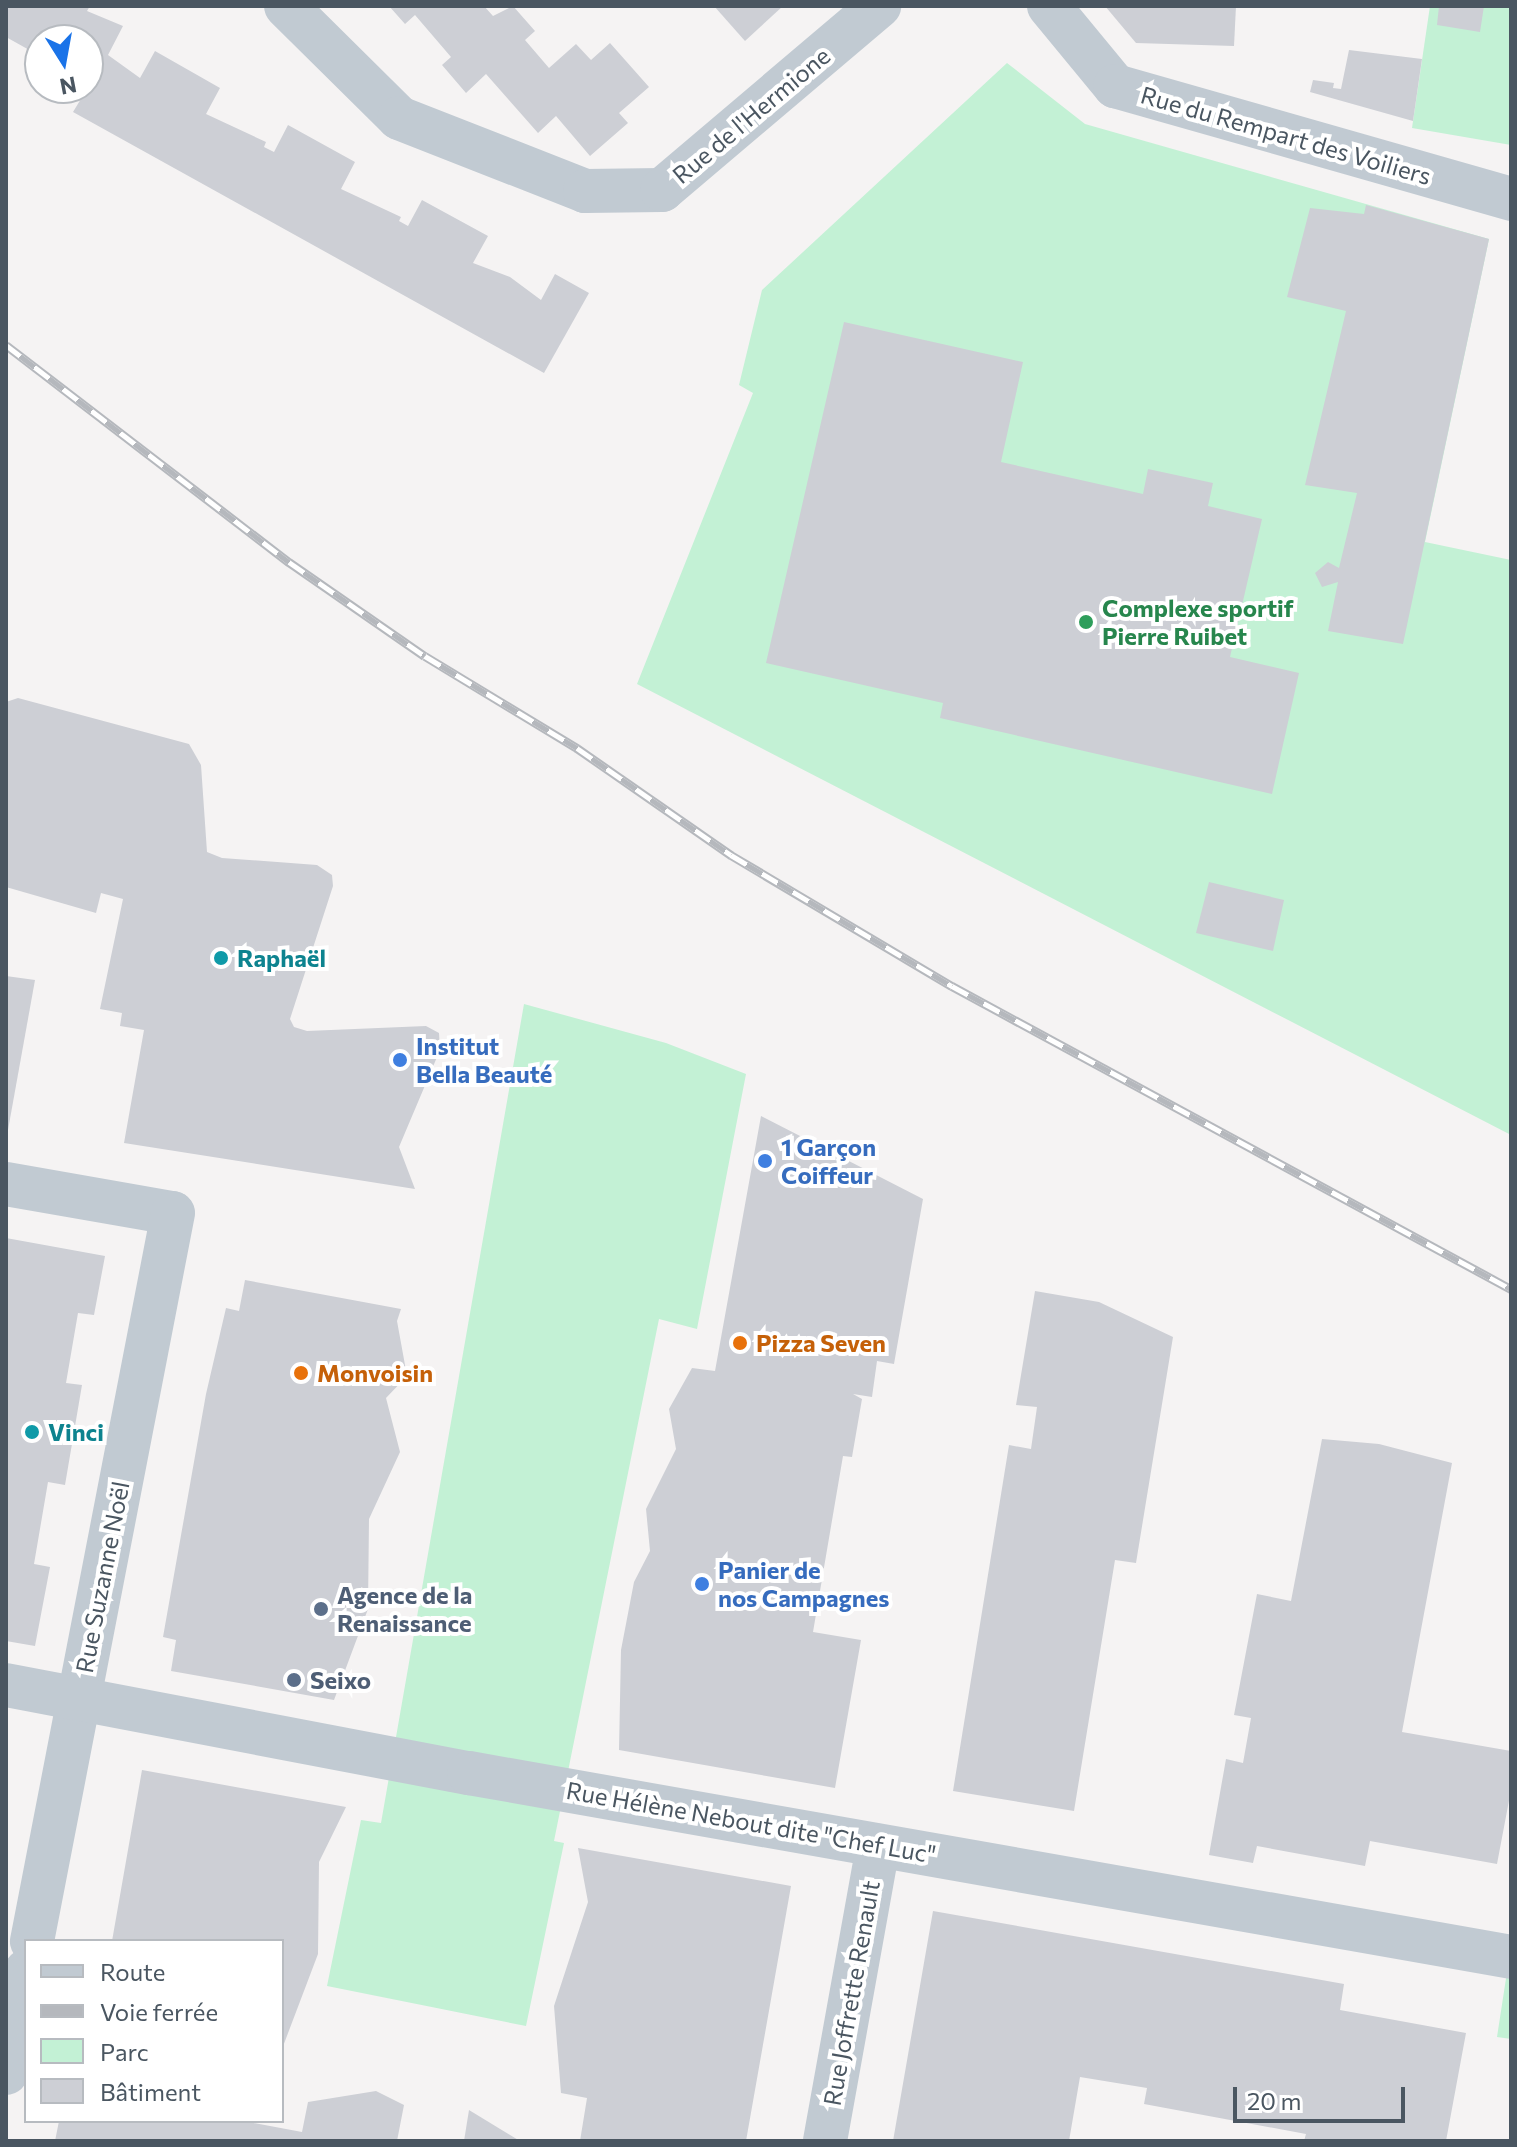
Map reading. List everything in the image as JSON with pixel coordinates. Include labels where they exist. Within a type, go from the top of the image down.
[{"type":"street","name":"Rue de l'Hermione","points":[[286,6],[399,118],[585,191],[662,190],[879,6]]},
{"type":"street","name":"Rue du Rempart des Voiliers","points":[[1049,6],[1115,86],[1511,199]]},
{"type":"street","name":"Rue Suzanne Noël","points":[[6,1184],[173,1213],[32,1939]]},
{"type":"street","name":"Rue Hélène Nebout dite \"Chef Luc\"","points":[[6,1685],[878,1846],[1504,1956]]},
{"type":"street","name":"Rue Joffrette Renault","points":[[825,2141],[878,1846]]},
{"type":"street","points":[[6,2073],[24,1981]]},
{"type":"green space","points":[[1430,6],[1511,6],[1511,145],[1412,128]]},
{"type":"green space","name":"Complexe sportif Pierre Ruibet","points":[[1007,63],[1085,124],[1489,239],[1425,542],[1511,560],[1511,1135],[637,684],[753,393],[739,385],[762,290]]},
{"type":"green space","points":[[524,1004],[666,1043],[746,1074],[697,1329],[659,1319],[554,1841],[564,1843],[526,2026],[327,1986],[361,1820],[381,1823]]},
{"type":"green space","points":[[1511,1946],[1511,2039],[1497,2037]]},
{"type":"building","points":[[6,6],[90,6],[87,11],[123,26],[108,55],[140,78],[155,51],[220,88],[206,114],[266,142],[264,147],[274,152],[288,125],[355,162],[341,189],[401,217],[399,221],[408,226],[422,200],[488,236],[473,263],[510,277],[541,300],[555,274],[589,293],[544,373],[73,112],[78,104],[104,104],[104,24],[24,24],[24,47],[6,37]]},
{"type":"building","points":[[389,6],[484,6],[493,16],[513,6],[535,31],[525,40],[549,68],[576,44],[591,60],[610,43],[649,87],[619,113],[628,123],[590,156],[556,116],[538,133],[486,74],[466,93],[442,65],[451,57],[415,15],[405,24]]},
{"type":"building","points":[[714,6],[783,6],[745,41]]},
{"type":"building","points":[[1105,6],[1236,6],[1234,46],[1136,43]]},
{"type":"building","points":[[1439,6],[1484,6],[1480,32],[1437,25]]},
{"type":"building","points":[[1349,50],[1422,59],[1413,121],[1310,92],[1313,80],[1334,83],[1333,88],[1341,89]]},
{"type":"building","points":[[1366,205],[1489,239],[1403,644],[1328,631],[1338,582],[1322,587],[1315,573],[1328,562],[1339,568],[1357,493],[1305,485],[1346,311],[1287,297],[1310,208],[1364,214]]},
{"type":"building","points":[[844,322],[1023,362],[1001,462],[1143,494],[1148,469],[1213,483],[1208,506],[1262,519],[1230,657],[1299,673],[1272,794],[940,718],[943,703],[766,663]]},
{"type":"building","name":"Raphaël","points":[[18,698],[189,744],[201,765],[207,852],[222,858],[317,865],[332,875],[333,886],[290,1019],[294,1027],[307,1031],[426,1026],[439,1033],[440,1050],[399,1147],[415,1189],[124,1143],[144,1030],[120,1026],[122,1013],[100,1009],[123,899],[101,893],[96,913],[6,887],[6,702]]},
{"type":"building","points":[[1209,882],[1284,900],[1273,951],[1196,933]]},
{"type":"building","points":[[6,976],[35,980],[8,1130],[6,1130]]},
{"type":"building","points":[[761,1116],[923,1199],[894,1364],[877,1361],[872,1397],[853,1394],[862,1399],[852,1457],[843,1456],[813,1632],[861,1640],[835,1788],[619,1750],[621,1650],[634,1582],[650,1551],[646,1509],[676,1449],[669,1409],[692,1368],[715,1371]]},
{"type":"building","name":"Vinci","points":[[6,1238],[105,1256],[94,1315],[78,1313],[66,1383],[82,1385],[65,1485],[48,1482],[34,1564],[50,1567],[35,1646],[6,1641]]},
{"type":"building","points":[[245,1280],[401,1309],[397,1321],[407,1376],[386,1398],[400,1452],[369,1519],[368,1609],[334,1700],[171,1671],[176,1640],[163,1637],[206,1394],[226,1308],[239,1311]]},
{"type":"building","points":[[1035,1291],[1099,1302],[1173,1337],[1136,1563],[1115,1560],[1074,1811],[953,1791],[1009,1445],[1031,1449],[1037,1407],[1016,1405]]},
{"type":"building","points":[[1322,1439],[1379,1444],[1452,1463],[1402,1732],[1511,1751],[1511,1790],[1497,1864],[1370,1841],[1365,1866],[1257,1846],[1253,1863],[1209,1855],[1226,1759],[1243,1763],[1251,1718],[1234,1715],[1257,1594],[1291,1601]]},
{"type":"building","points":[[142,1770],[346,1807],[319,1862],[318,1954],[284,2044],[284,1939],[112,1939]]},
{"type":"building","points":[[578,1848],[791,1886],[746,2141],[580,2141],[587,2098],[561,2093],[554,2006],[588,1902]]},
{"type":"building","points":[[933,1911],[1344,1984],[1340,2010],[1466,2033],[1446,2141],[1304,2141],[1306,2134],[1144,2104],[1147,2088],[1080,2077],[1069,2141],[893,2141]]},
{"type":"building","points":[[376,2091],[404,2105],[397,2141],[55,2141],[59,2123],[254,2123],[302,2132],[308,2102]]},
{"type":"building","points":[[469,2110],[520,2141],[464,2141]]},
{"type":"railway","points":[[6,345],[289,562],[425,656],[577,748],[731,855],[952,986],[1511,1289]]},
{"type":"place","name":"Complexe sportif Pierre Ruibet","points":[[1086,622]]},
{"type":"place","name":"Raphaël","points":[[221,958]]},
{"type":"place","name":"Institut Bella Beauté","points":[[400,1060]]},
{"type":"place","name":"1 Garçon Coiffeur","points":[[765,1161]]},
{"type":"place","name":"Pizza Seven","points":[[740,1343]]},
{"type":"place","name":"Monvoisin","points":[[301,1373]]},
{"type":"place","name":"Vinci","points":[[32,1432]]},
{"type":"place","name":"Panier de nos Campagnes","points":[[702,1584]]},
{"type":"place","name":"Agence de la Renaissance","points":[[321,1609]]},
{"type":"place","name":"Seixo","points":[[294,1680]]}]
